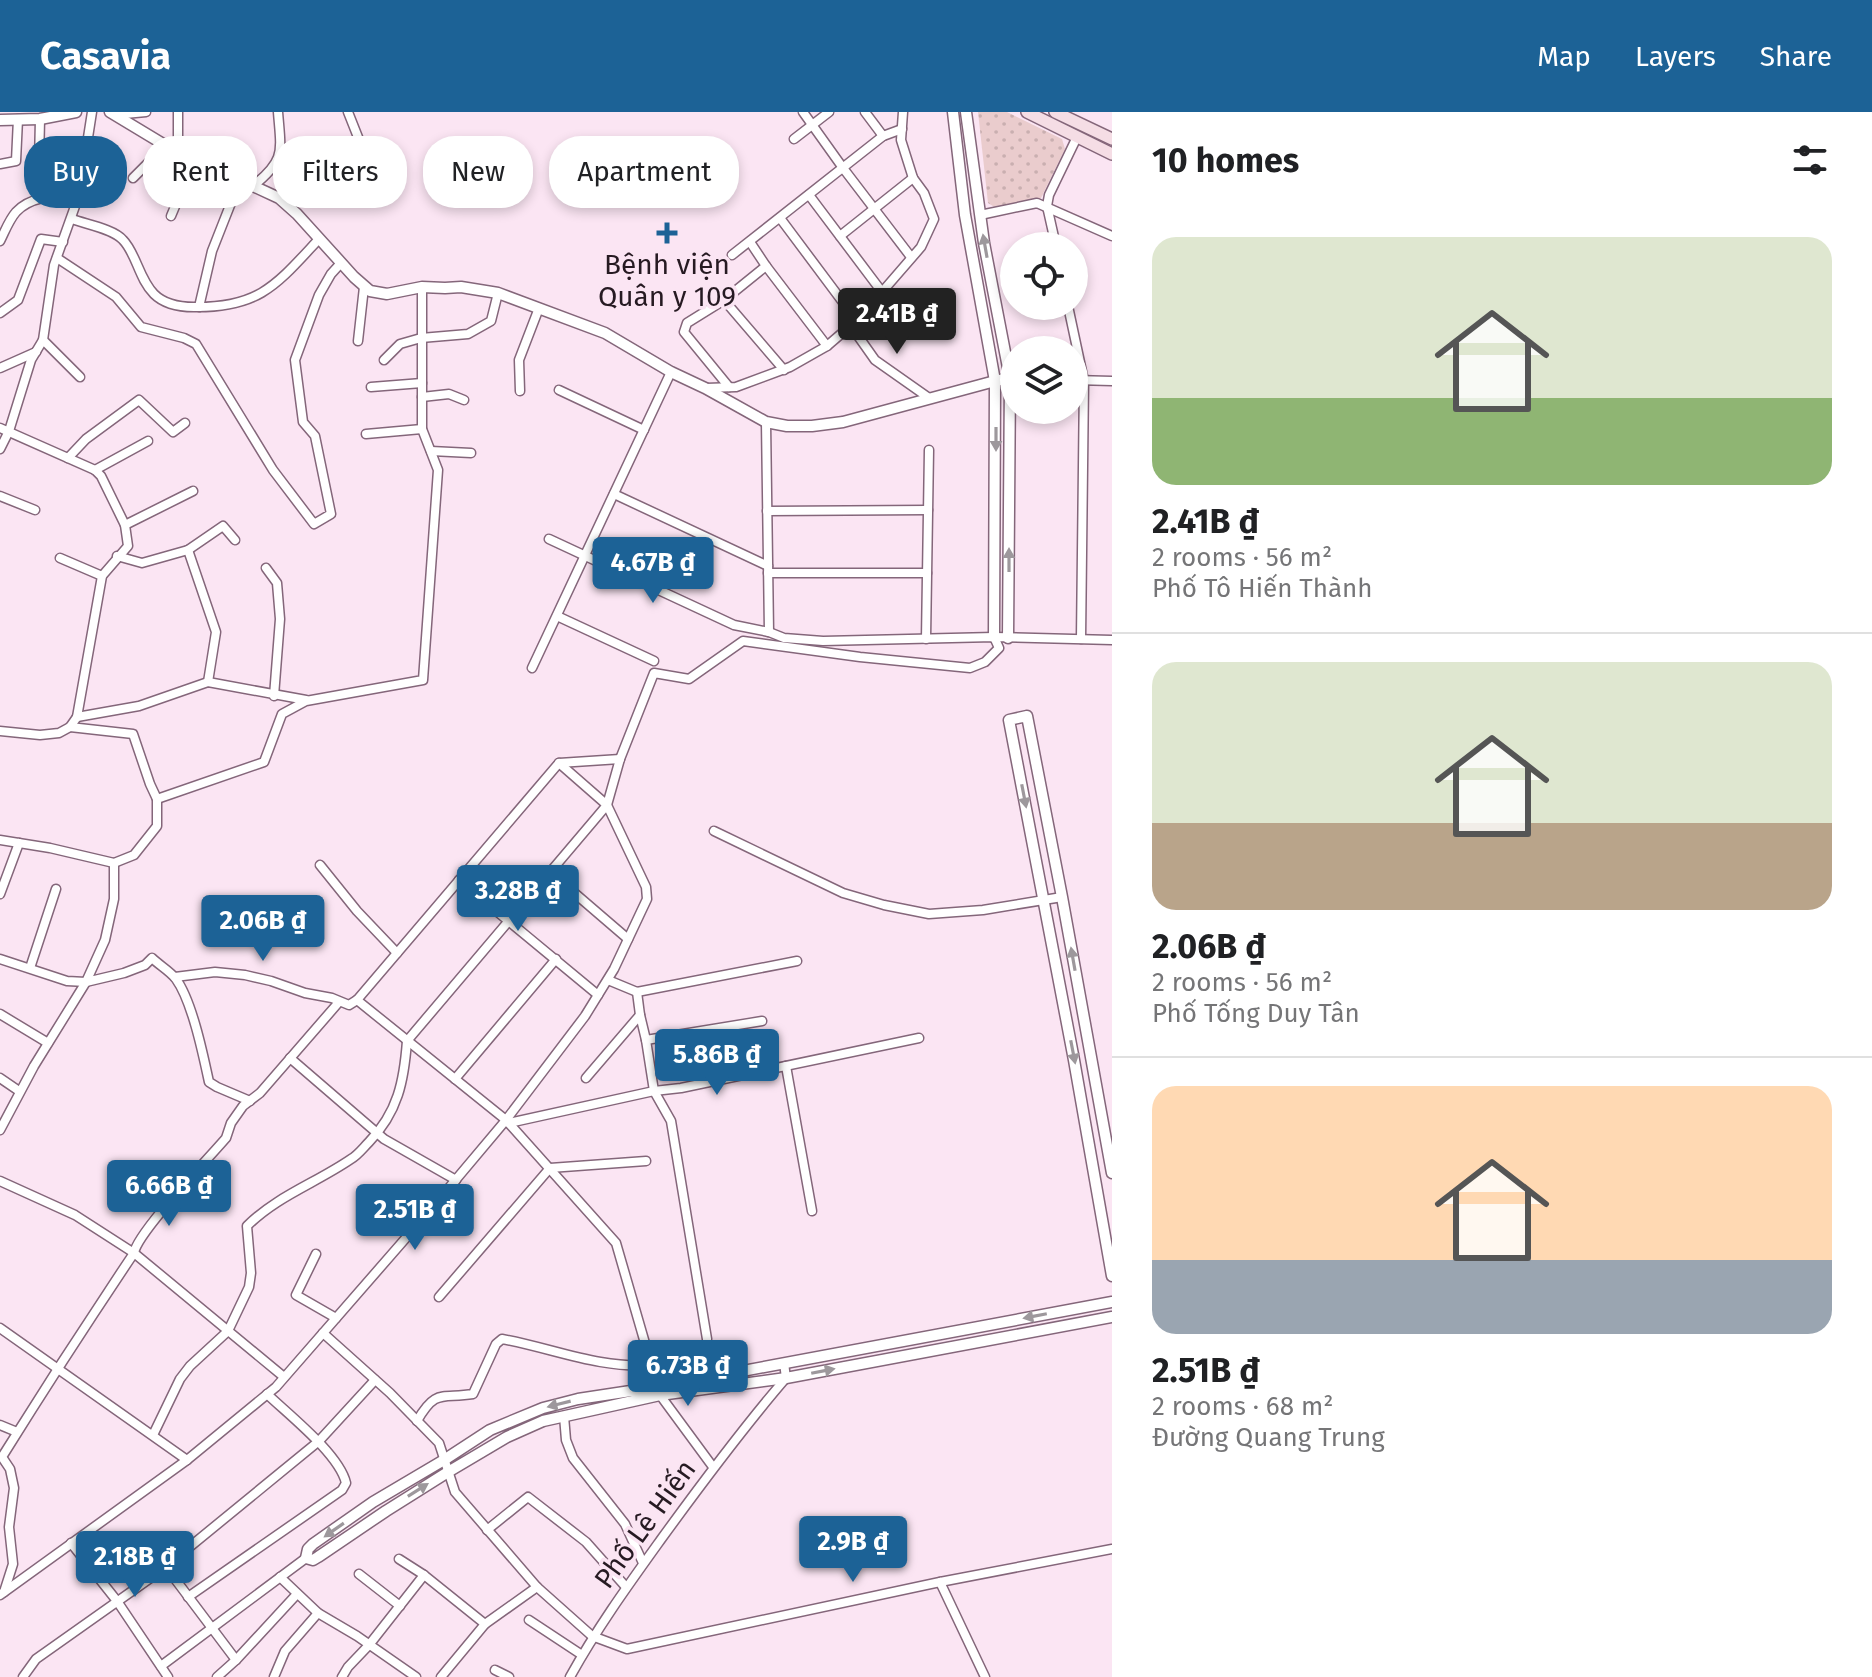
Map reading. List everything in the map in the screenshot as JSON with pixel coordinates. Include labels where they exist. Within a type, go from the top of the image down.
[{"type":"main road","points":[[1027,112],[1112,154]]},
{"type":"main road","points":[[1055,112],[1112,139]]},
{"type":"street","points":[[0,120],[40,119],[76,112]]},
{"type":"street","points":[[88,136],[92,112]]},
{"type":"street","points":[[112,112],[146,112]]},
{"type":"street","points":[[112,112],[151,136]]},
{"type":"street","points":[[178,112],[178,136]]},
{"type":"street","points":[[278,112],[280,136]]},
{"type":"street","points":[[348,112],[358,136]]},
{"type":"street","points":[[803,112],[911,257]]},
{"type":"street","points":[[794,139],[829,112]]},
{"type":"street","points":[[865,112],[883,136]]},
{"type":"street","points":[[705,388],[736,387],[784,370],[827,346],[870,309],[921,247],[934,219],[924,193],[913,178],[901,140],[903,112]]},
{"type":"street","points":[[153,1435],[180,1379],[228,1331],[249,1287],[251,1273],[247,1226],[277,1201],[353,1158],[387,1123],[405,1068],[407,1041],[607,805],[620,759],[654,673],[689,679],[743,641],[970,668],[985,662],[996,642],[995,381],[965,215],[953,112]]},
{"type":"street","points":[[966,112],[980,215],[1004,336]]},
{"type":"street","points":[[0,164],[16,161],[18,119]]},
{"type":"street","points":[[40,119],[40,136]]},
{"type":"street","points":[[732,255],[883,136],[902,129]]},
{"type":"street","points":[[1053,232],[1047,206],[1049,195],[1077,137]]},
{"type":"street","points":[[133,178],[143,168]]},
{"type":"street","points":[[257,182],[273,168]]},
{"type":"street","points":[[840,236],[913,178]]},
{"type":"street","points":[[257,188],[279,198],[297,214],[370,291],[387,294],[422,287],[461,287],[498,293],[605,333],[766,422],[812,426],[843,422],[1000,380]]},
{"type":"street","points":[[809,195],[882,292]]},
{"type":"street","points":[[980,215],[1037,203],[1112,236]]},
{"type":"street","points":[[0,241],[17,211],[24,205]]},
{"type":"street","points":[[0,449],[4,430],[31,360],[43,340],[54,265],[75,208]]},
{"type":"street","points":[[171,216],[174,208]]},
{"type":"street","points":[[199,307],[212,251],[229,208]]},
{"type":"street","points":[[780,218],[854,324],[875,360],[929,398]]},
{"type":"street","points":[[72,219],[117,235],[125,241],[141,276],[155,295],[165,302],[184,307],[219,307],[252,299],[270,289],[319,239]]},
{"type":"street","points":[[0,313],[18,300],[41,239],[63,242]]},
{"type":"street","points":[[750,242],[827,346]]},
{"type":"street","points":[[57,258],[116,297],[141,327],[196,344],[273,470],[314,524],[331,514],[315,436],[303,422],[295,360],[319,295],[341,263]]},
{"type":"street","points":[[729,387],[684,332],[687,323],[724,300],[766,266]]},
{"type":"street","points":[[358,341],[364,287]]},
{"type":"street","points":[[282,714],[306,701],[423,680],[438,470],[422,429],[422,287]]},
{"type":"street","points":[[384,360],[400,344],[421,338],[468,334],[491,321],[498,293]]},
{"type":"street","points":[[724,300],[784,370]]},
{"type":"street","points":[[520,391],[519,360],[539,308]]},
{"type":"street","points":[[43,340],[80,377]]},
{"type":"street","points":[[0,368],[36,352]]},
{"type":"street","points":[[532,668],[671,372]]},
{"type":"street","points":[[1088,381],[1112,381]]},
{"type":"street","points":[[371,387],[422,383]]},
{"type":"street","points":[[559,390],[644,430]]},
{"type":"street","points":[[422,397],[449,394],[464,400]]},
{"type":"street","points":[[68,458],[86,439],[139,400],[173,432],[185,423]]},
{"type":"street","points":[[766,422],[769,632]]},
{"type":"street","points":[[1008,638],[1011,424]]},
{"type":"street","points":[[1081,639],[1084,424]]},
{"type":"street","points":[[366,434],[422,429]]},
{"type":"street","points":[[0,731],[40,735],[59,733],[70,727],[77,717],[102,576],[128,546],[125,525],[95,470],[4,430]]},
{"type":"street","points":[[95,470],[148,441]]},
{"type":"street","points":[[926,639],[929,450]]},
{"type":"street","points":[[431,451],[471,453]]},
{"type":"street","points":[[125,525],[193,491]]},
{"type":"street","points":[[614,494],[768,570],[927,573]]},
{"type":"street","points":[[0,496],[35,510]]},
{"type":"street","points":[[767,511],[928,510]]},
{"type":"street","points":[[117,556],[142,563],[188,550],[223,526],[235,540]]},
{"type":"street","points":[[549,539],[734,625],[784,638],[823,641],[1112,640]]},
{"type":"street","points":[[188,550],[216,632],[208,682]]},
{"type":"street","points":[[60,558],[102,576]]},
{"type":"street","points":[[266,568],[277,583],[280,619],[274,696]]},
{"type":"street","points":[[557,616],[654,661]]},
{"type":"street","points":[[77,717],[139,706],[208,682],[306,701]]},
{"type":"street","points":[[157,799],[264,762],[289,698]]},
{"type":"street","points":[[1112,1173],[1027,716],[1009,720],[1112,1276]]},
{"type":"street","points":[[0,840],[114,863],[134,855],[157,826],[157,799],[133,734],[70,727]]},
{"type":"street","points":[[175,977],[215,972],[245,975],[349,1005],[357,1000],[559,763],[620,759]]},
{"type":"street","points":[[2,1594],[187,1460],[267,1394],[508,1122],[585,1016],[608,980],[647,899],[646,887],[607,805],[559,763]]},
{"type":"street","points":[[714,831],[843,893],[929,914],[983,910],[1062,897]]},
{"type":"street","points":[[0,894],[19,843]]},
{"type":"street","points":[[0,1130],[19,1091],[86,982],[105,940],[114,899],[114,863]]},
{"type":"street","points":[[320,865],[357,911],[397,953]]},
{"type":"street","points":[[550,872],[628,939]]},
{"type":"street","points":[[459,880],[598,995]]},
{"type":"street","points":[[30,968],[56,889]]},
{"type":"street","points":[[0,959],[67,981],[86,982],[124,973],[145,965],[152,958],[175,977],[195,1026],[209,1082],[250,1101]]},
{"type":"street","points":[[455,1079],[556,959]]},
{"type":"street","points":[[608,980],[637,992],[797,961]]},
{"type":"street","points":[[637,992],[654,1091],[671,1121],[707,1339]]},
{"type":"street","points":[[357,1000],[508,1122],[616,1243],[658,1391],[713,1467]]},
{"type":"street","points":[[2,1594],[13,1564],[9,1527],[14,1488],[10,1469],[2,1457],[134,1253],[135,1245],[226,1138],[231,1123],[243,1106],[260,1093],[339,1002]]},
{"type":"street","points":[[0,1014],[48,1043]]},
{"type":"street","points":[[586,1078],[640,1015]]},
{"type":"street","points":[[646,1040],[762,1021]]},
{"type":"street","points":[[508,1122],[919,1038]]},
{"type":"street","points":[[290,1058],[384,1139],[456,1180]]},
{"type":"street","points":[[786,1066],[812,1211]]},
{"type":"street","points":[[0,1078],[19,1091]]},
{"type":"street","points":[[439,1297],[550,1168],[646,1161]]},
{"type":"street","points":[[0,1181],[75,1215],[134,1253],[284,1377]]},
{"type":"street","points":[[316,1254],[296,1295],[336,1318]]},
{"type":"street","points":[[306,1558],[313,1560],[448,1472],[507,1437],[543,1421],[784,1363],[1112,1302]]},
{"type":"street","points":[[161,1666],[306,1558],[308,1549],[373,1502],[490,1430],[543,1408],[578,1399],[786,1378],[1112,1317]]},
{"type":"street","points":[[0,1328],[187,1460]]},
{"type":"street","points":[[323,1333],[390,1393],[439,1443],[455,1492],[537,1587],[592,1636],[627,1649],[940,1582],[1112,1549]]},
{"type":"street","points":[[417,1421],[436,1397],[473,1394],[496,1344],[502,1339],[611,1365],[651,1365]]},
{"type":"street","points":[[784,1363],[786,1378]]},
{"type":"street","name":"Phố Lê Hiến","points":[[570,1677],[592,1636],[643,1563],[743,1428],[786,1378]]},
{"type":"street","points":[[23,1677],[36,1659],[166,1567],[319,1441],[375,1380]]},
{"type":"street","points":[[188,1597],[342,1490],[346,1483],[319,1441],[267,1394]]},
{"type":"street","points":[[564,1416],[566,1440],[573,1458],[625,1524],[643,1563]]},
{"type":"street","points":[[0,1425],[17,1432]]},
{"type":"street","points":[[487,1530],[528,1497],[586,1542],[626,1587]]},
{"type":"street","points":[[71,1543],[117,1601],[168,1677]]},
{"type":"street","points":[[399,1559],[485,1624]]},
{"type":"street","points":[[166,1567],[236,1660]]},
{"type":"street","points":[[359,1574],[400,1606]]},
{"type":"street","points":[[342,1677],[424,1575]]},
{"type":"street","points":[[280,1577],[318,1613],[416,1677]]},
{"type":"street","points":[[940,1582],[985,1677]]},
{"type":"street","points":[[441,1677],[485,1624],[537,1587]]},
{"type":"street","points":[[217,1677],[297,1594]]},
{"type":"street","points":[[274,1677],[285,1651],[318,1613]]},
{"type":"street","points":[[529,1620],[582,1655]]},
{"type":"street","points":[[495,1670],[509,1677]]},
{"type":"shaded area","points":[[978,112],[1007,112],[1062,139],[1065,149],[1041,198],[996,208],[988,203]]},
{"type":"place","name":"Bệnh viện Quân y 109","points":[[667,233]]}]
